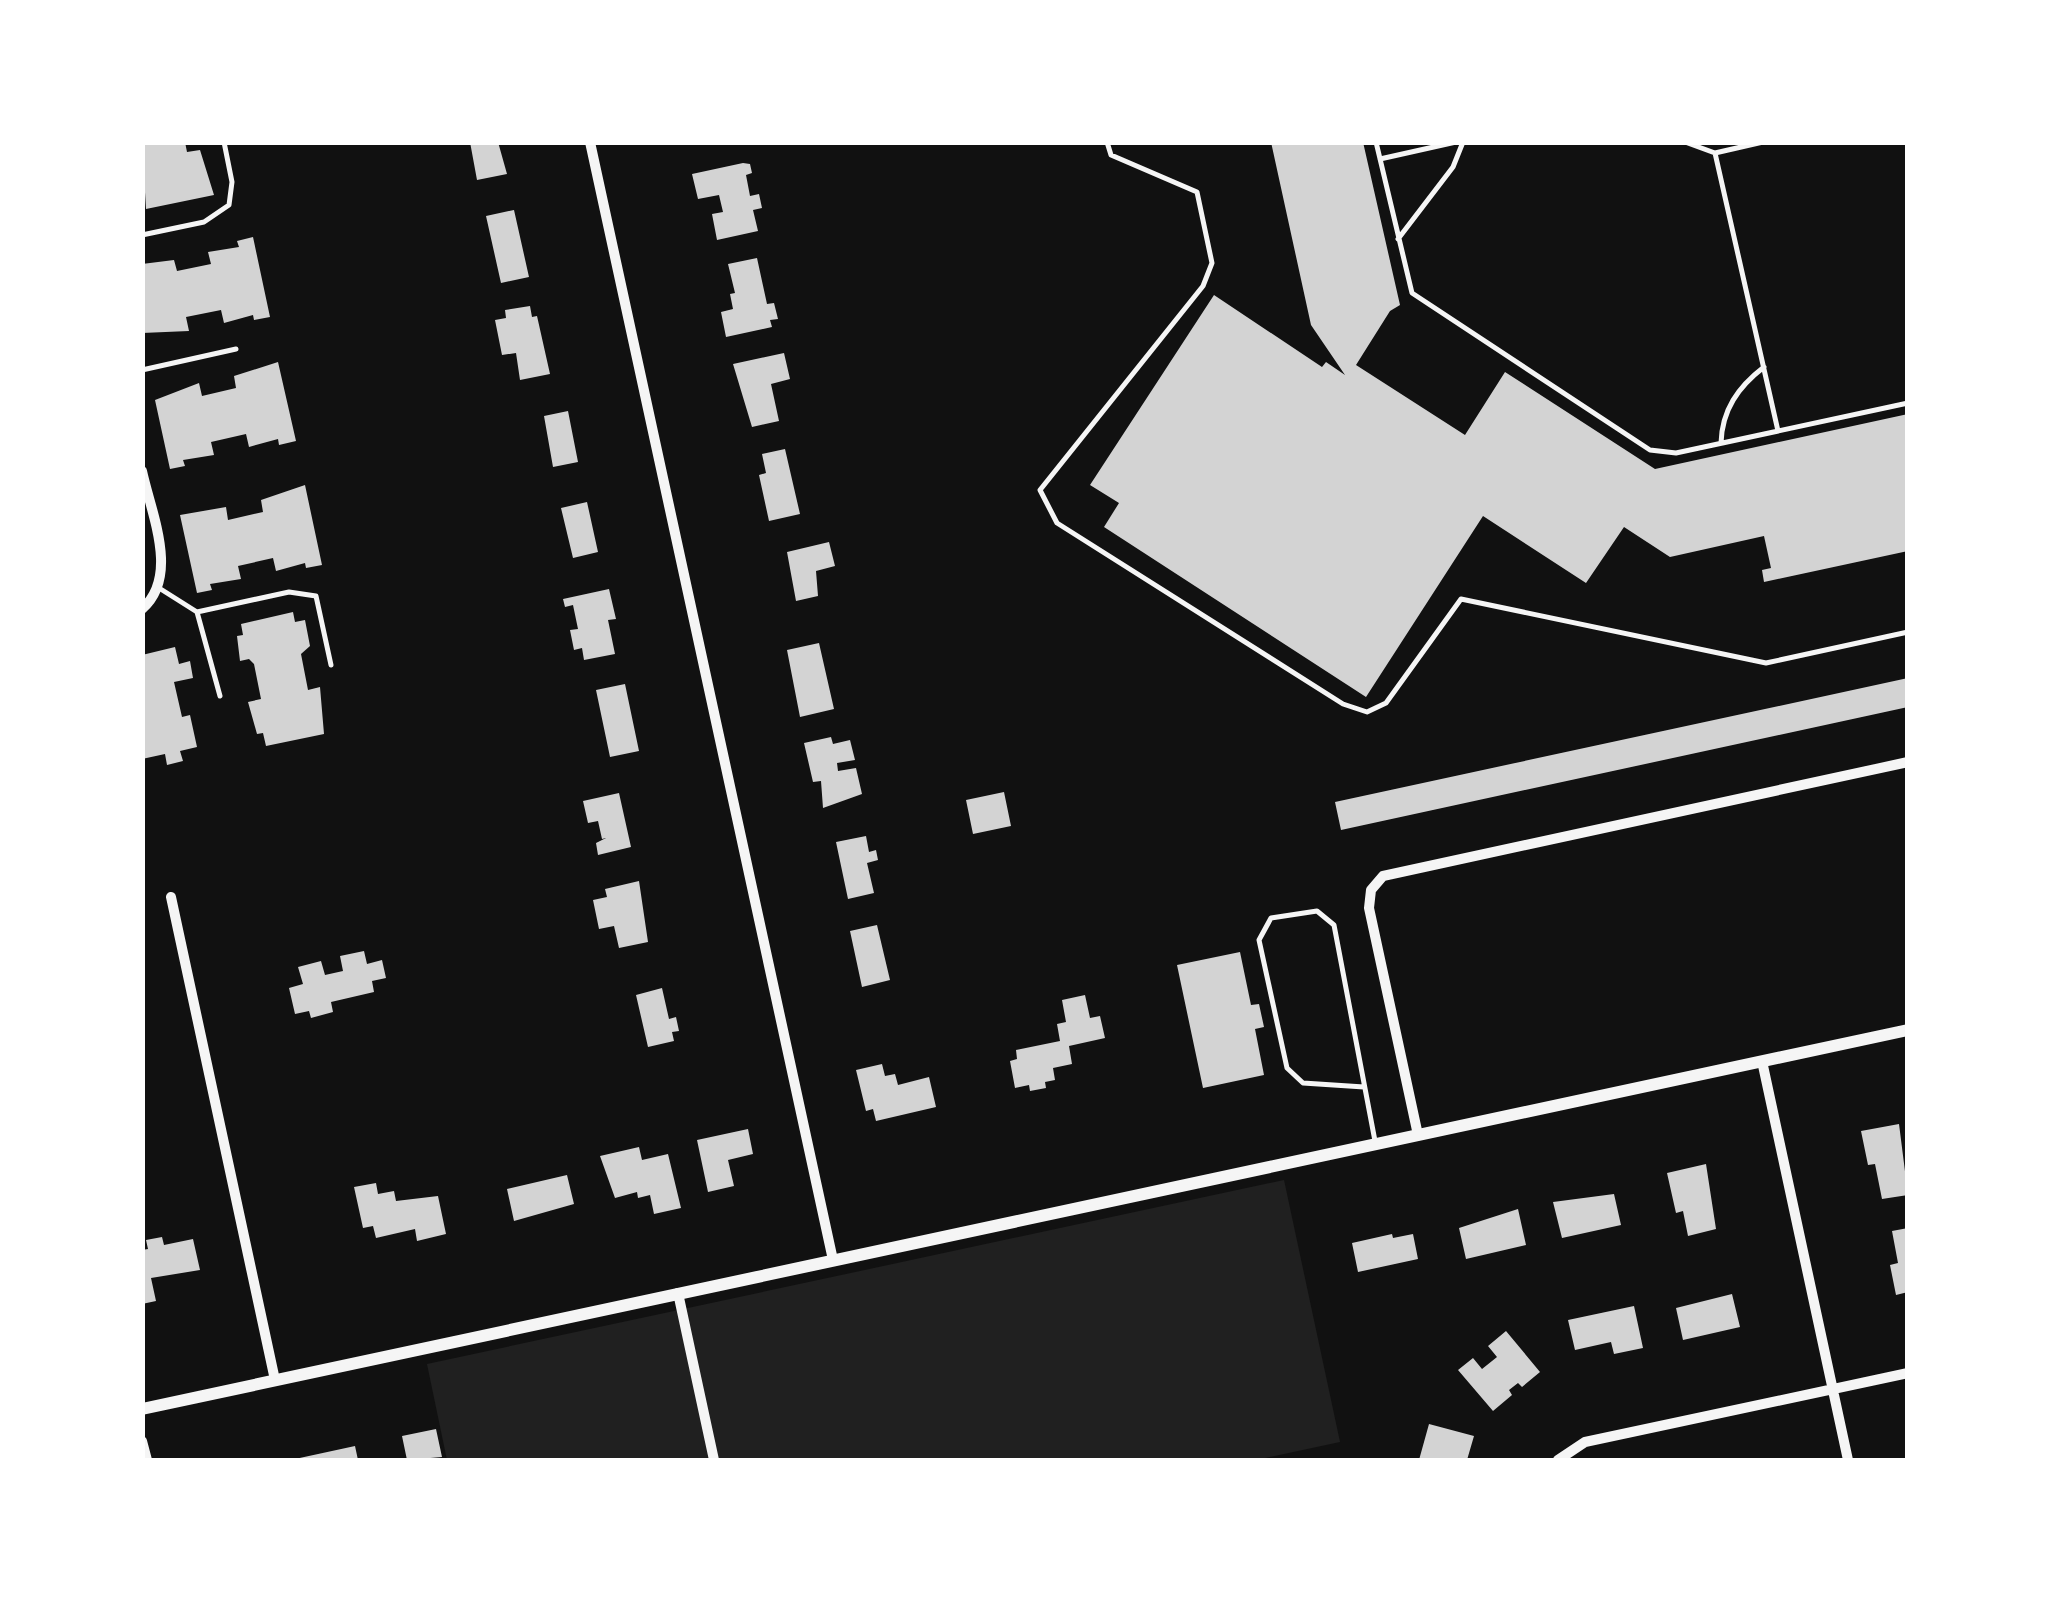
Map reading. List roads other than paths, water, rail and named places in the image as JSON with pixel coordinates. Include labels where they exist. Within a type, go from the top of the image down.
[{"type":"street","points":[[590,142],[833,1260]]},
{"type":"street","points":[[142,472],[162,566],[159,588],[142,609]]},
{"type":"street","points":[[1418,1135],[1369,908],[1371,890],[1383,876],[1908,762]]},
{"type":"street","points":[[171,897],[275,1380]]},
{"type":"street","points":[[142,1409],[1908,1030]]},
{"type":"street","points":[[1762,1061],[1848,1460]]},
{"type":"street","points":[[678,1293],[714,1460]]},
{"type":"street","points":[[1558,1460],[1585,1442],[1908,1373]]},
{"type":"street","points":[[142,1441],[147,1460]]},
{"type":"lane","points":[[142,235],[204,222],[229,205],[232,182],[224,142]]},
{"type":"lane","points":[[1107,142],[1111,155],[1197,192],[1212,263],[1203,286],[1040,490],[1057,523],[1343,704],[1366,712],[1386,703],[1461,599],[1766,663],[1908,632]]},
{"type":"lane","points":[[1376,142],[1396,240],[1412,293],[1650,450],[1661,454],[1908,403]]},
{"type":"lane","points":[[1380,159],[1460,142],[1453,168],[1396,240]]},
{"type":"lane","points":[[1685,142],[1716,153],[1763,142]]},
{"type":"lane","points":[[1716,153],[1778,431]]},
{"type":"lane","points":[[142,370],[236,350]]},
{"type":"lane","points":[[1721,443],[1722,419],[1746,380],[1764,367]]},
{"type":"lane","points":[[159,588],[197,612],[220,696]]},
{"type":"lane","points":[[197,612],[289,592],[316,596],[331,664]]},
{"type":"lane","points":[[1364,1087],[1303,1083],[1287,1068],[1259,940],[1271,918],[1317,911],[1334,925],[1376,1144]]}]
